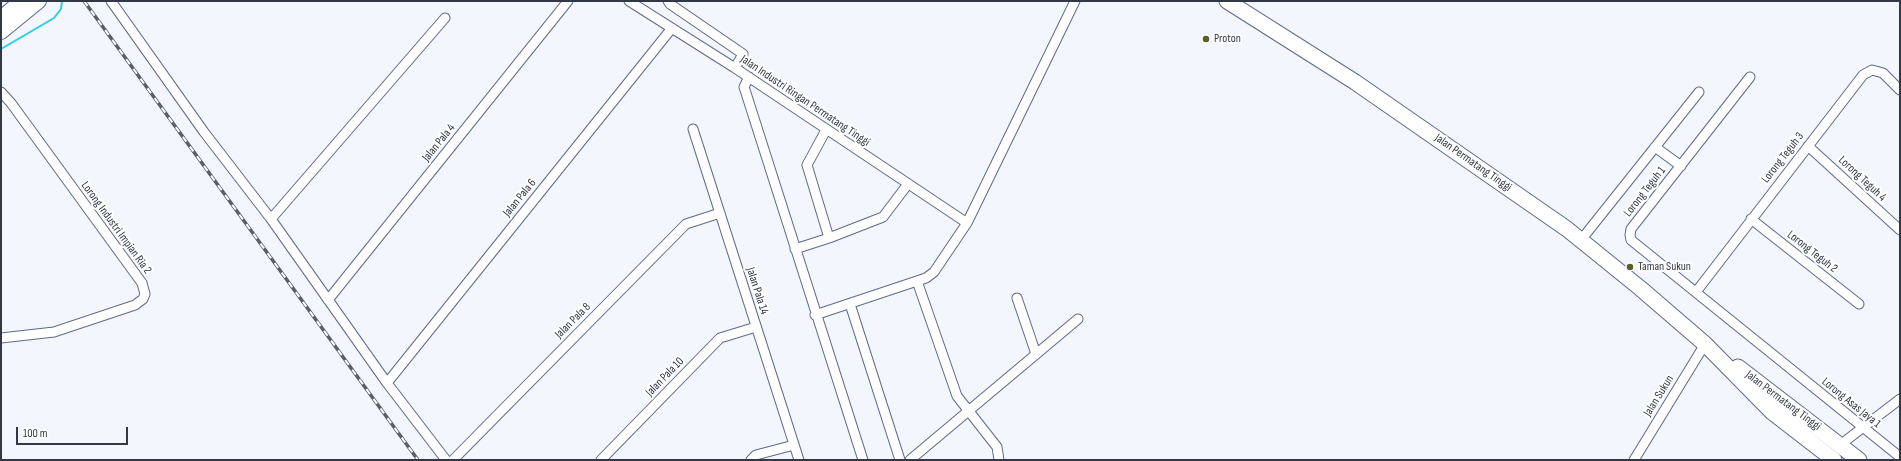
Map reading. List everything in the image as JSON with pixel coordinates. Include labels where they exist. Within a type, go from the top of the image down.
[{"type":"highway","name":"Jalan Permatang Tinggi","points":[[1227,1],[1355,82],[1456,150],[1581,240],[1705,344],[1772,412],[1834,460]]},
{"type":"highway","name":"Jalan Permatang Tinggi","points":[[1705,344],[1768,389],[1859,460]]},
{"type":"highway","points":[[1808,441],[1832,448],[1840,445]]},
{"type":"main road","points":[[1,5],[6,1]]},
{"type":"main road","points":[[1,18],[21,1]]},
{"type":"main road","points":[[1,32],[39,1]]},
{"type":"street","points":[[111,1],[204,132],[271,219],[387,383],[446,460]]},
{"type":"street","name":"Jalan Pala 4","points":[[328,300],[568,1]]},
{"type":"street","name":"Jalan Industri Ringan Permatang Tinggi","points":[[629,1],[749,77],[967,223]]},
{"type":"street","points":[[668,1],[670,4],[743,54],[735,68]]},
{"type":"street","points":[[815,315],[931,276],[967,223],[1075,1]]},
{"type":"street","points":[[271,219],[445,18]]},
{"type":"street","name":"Jalan Pala 6","points":[[387,383],[672,28]]},
{"type":"street","name":"Lorong Teguh 3","points":[[1696,292],[1863,76],[1872,70],[1883,73],[1900,90]]},
{"type":"street","points":[[749,77],[744,87],[815,315],[863,460]]},
{"type":"street","name":"Lorong Teguh 1","points":[[1750,78],[1631,229],[1630,235],[1631,240],[1806,382]]},
{"type":"street","name":"Lorong Industri Impian Ria 2","points":[[1,92],[11,103],[142,283],[145,294],[143,299],[135,305],[54,332],[1,338]]},
{"type":"street","points":[[1581,240],[1699,92]]},
{"type":"street","name":"Jalan Pala 14","points":[[693,128],[799,460]]},
{"type":"street","points":[[826,130],[807,165],[829,238]]},
{"type":"street","name":"Lorong Teguh 4","points":[[1808,146],[1900,230]]},
{"type":"street","points":[[1656,147],[1680,166]]},
{"type":"street","points":[[795,249],[829,238],[883,217],[908,184]]},
{"type":"street","name":"Jalan Pala 8","points":[[453,460],[686,224],[720,213]]},
{"type":"street","name":"Lorong Teguh 2","points":[[1751,219],[1859,304]]},
{"type":"street","points":[[917,281],[957,396],[997,447],[999,460]]},
{"type":"street","points":[[1017,298],[1036,354]]},
{"type":"street","points":[[850,304],[900,460]]},
{"type":"street","points":[[910,460],[1078,319]]},
{"type":"street","name":"Jalan Pala 10","points":[[601,460],[720,338],[756,327]]},
{"type":"street","name":"Jalan Sukun","points":[[1634,460],[1705,344]]},
{"type":"street","name":"Lorong Asas Jaya 1","points":[[1806,382],[1900,458]]},
{"type":"street","points":[[1840,445],[1900,399]]},
{"type":"street","points":[[751,460],[756,455],[794,445]]},
{"type":"waterway","points":[[1,49],[54,18],[61,9],[62,1]]},
{"type":"railway","points":[[84,1],[418,460]]},
{"type":"place","name":"Proton","points":[[1206,39]]},
{"type":"place","name":"Taman Sukun","points":[[1630,267]]}]
